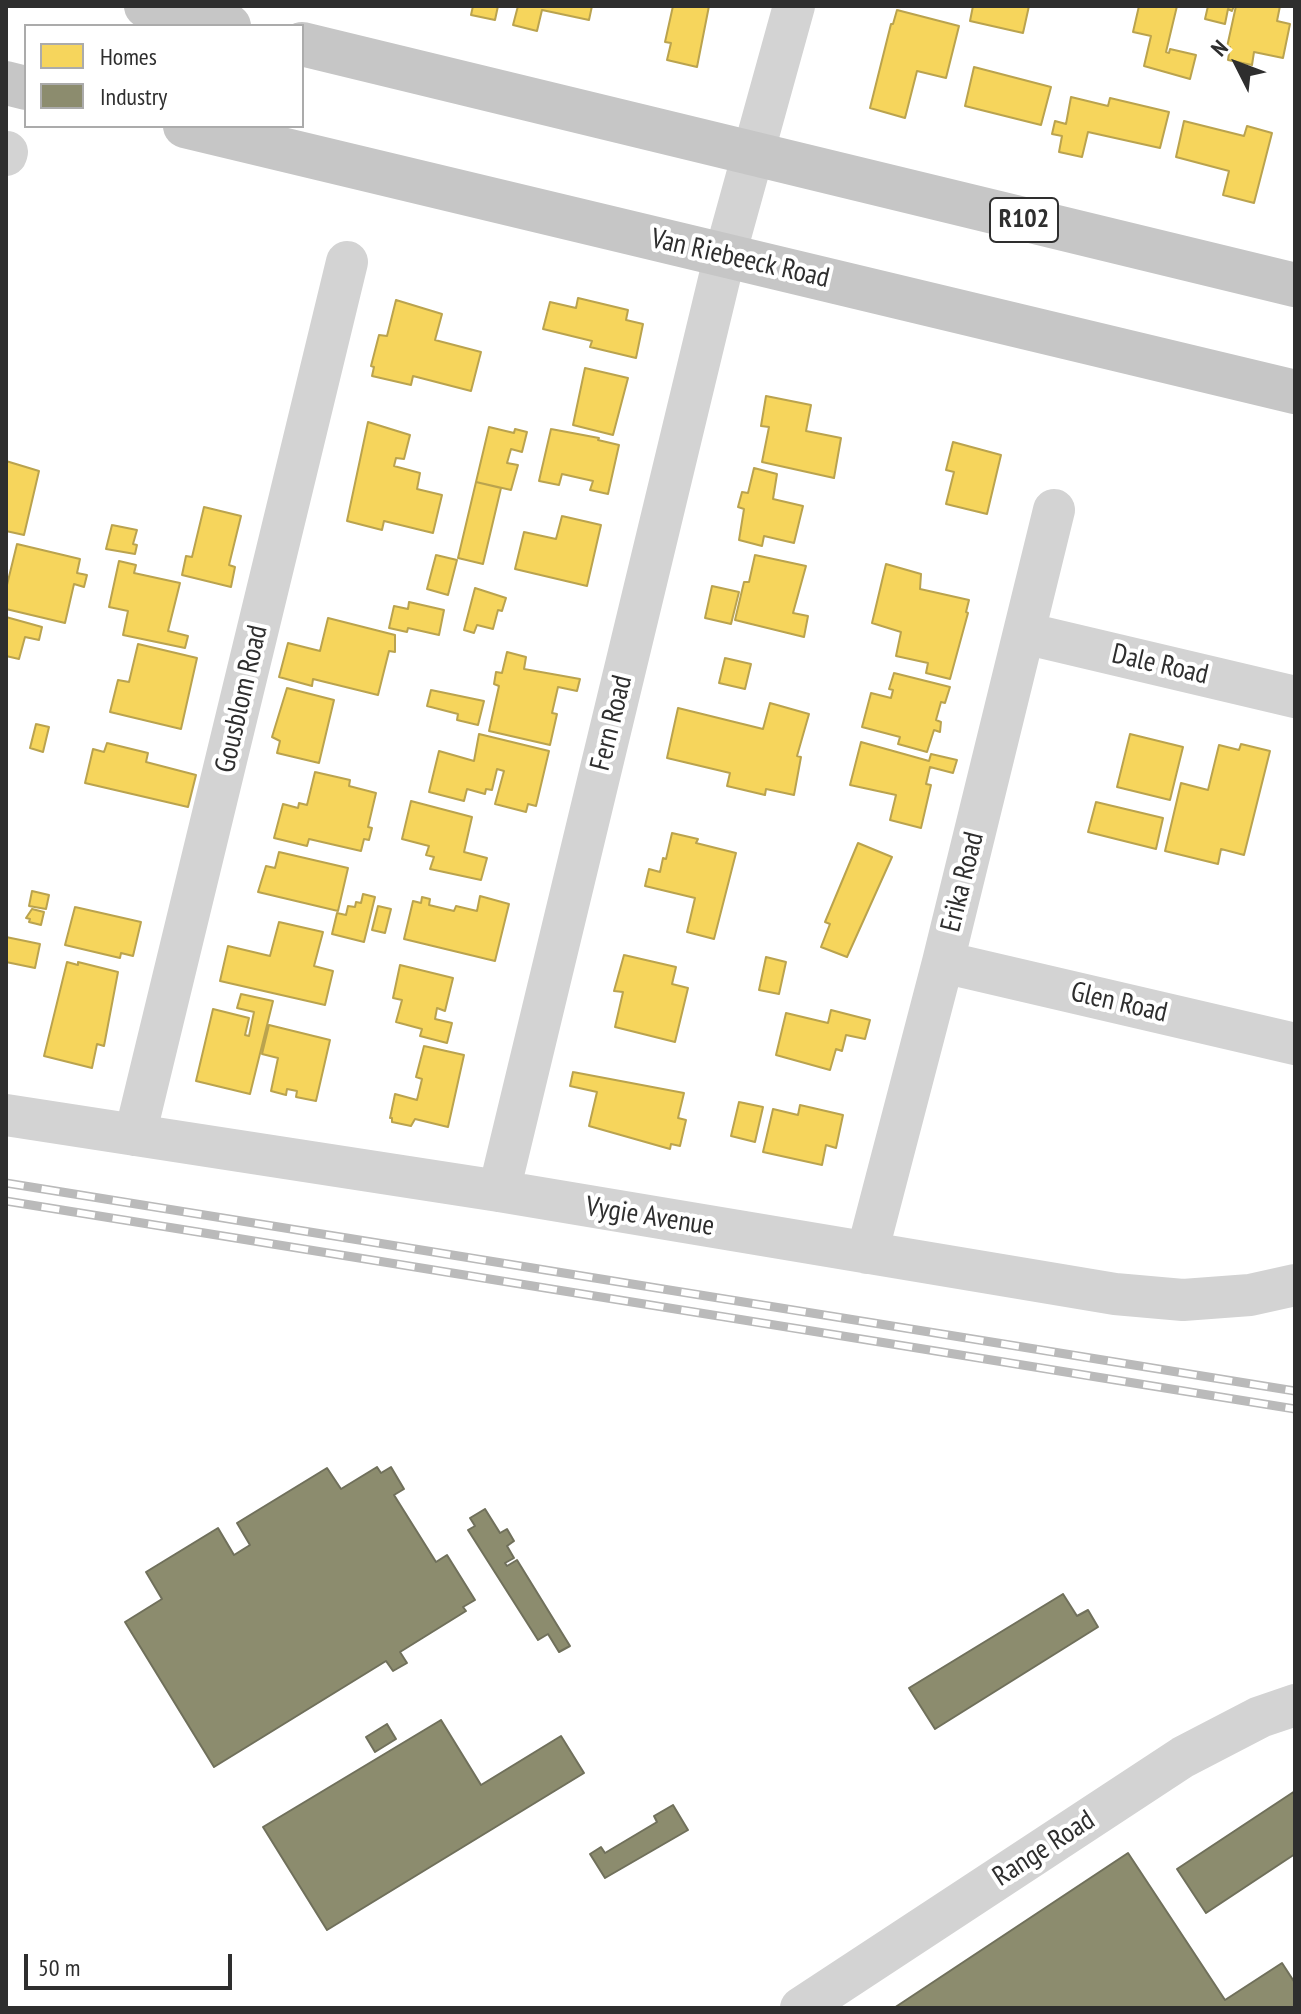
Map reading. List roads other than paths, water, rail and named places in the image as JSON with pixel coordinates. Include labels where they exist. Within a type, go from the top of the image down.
[{"type":"main road","points":[[146,6],[221,24]]},
{"type":"main road","name":"R102","points":[[304,44],[1295,285]]},
{"type":"main road","name":"Van Riebeeck Road","points":[[193,128],[1295,392]]},
{"type":"street","name":"Fern Road","points":[[499,1191],[725,255],[794,6]]},
{"type":"street","name":"Gousblom Road","points":[[135,1135],[347,262]]},
{"type":"street","name":"Erika Road","points":[[867,1253],[943,962],[1054,510]]},
{"type":"street","name":"Dale Road","points":[[1024,633],[1295,697]]},
{"type":"street","name":"Glen Road","points":[[943,962],[1295,1044]]},
{"type":"street","name":"Vygie Avenue","points":[[6,1115],[499,1191],[1115,1294],[1183,1300],[1250,1295],[1295,1285]]},
{"type":"street","name":"Range Road","points":[[801,2008],[1183,1757],[1260,1717],[1295,1705]]},
{"type":"railway","points":[[6,1183],[1295,1391]]},
{"type":"railway","points":[[6,1201],[1295,1409]]}]
